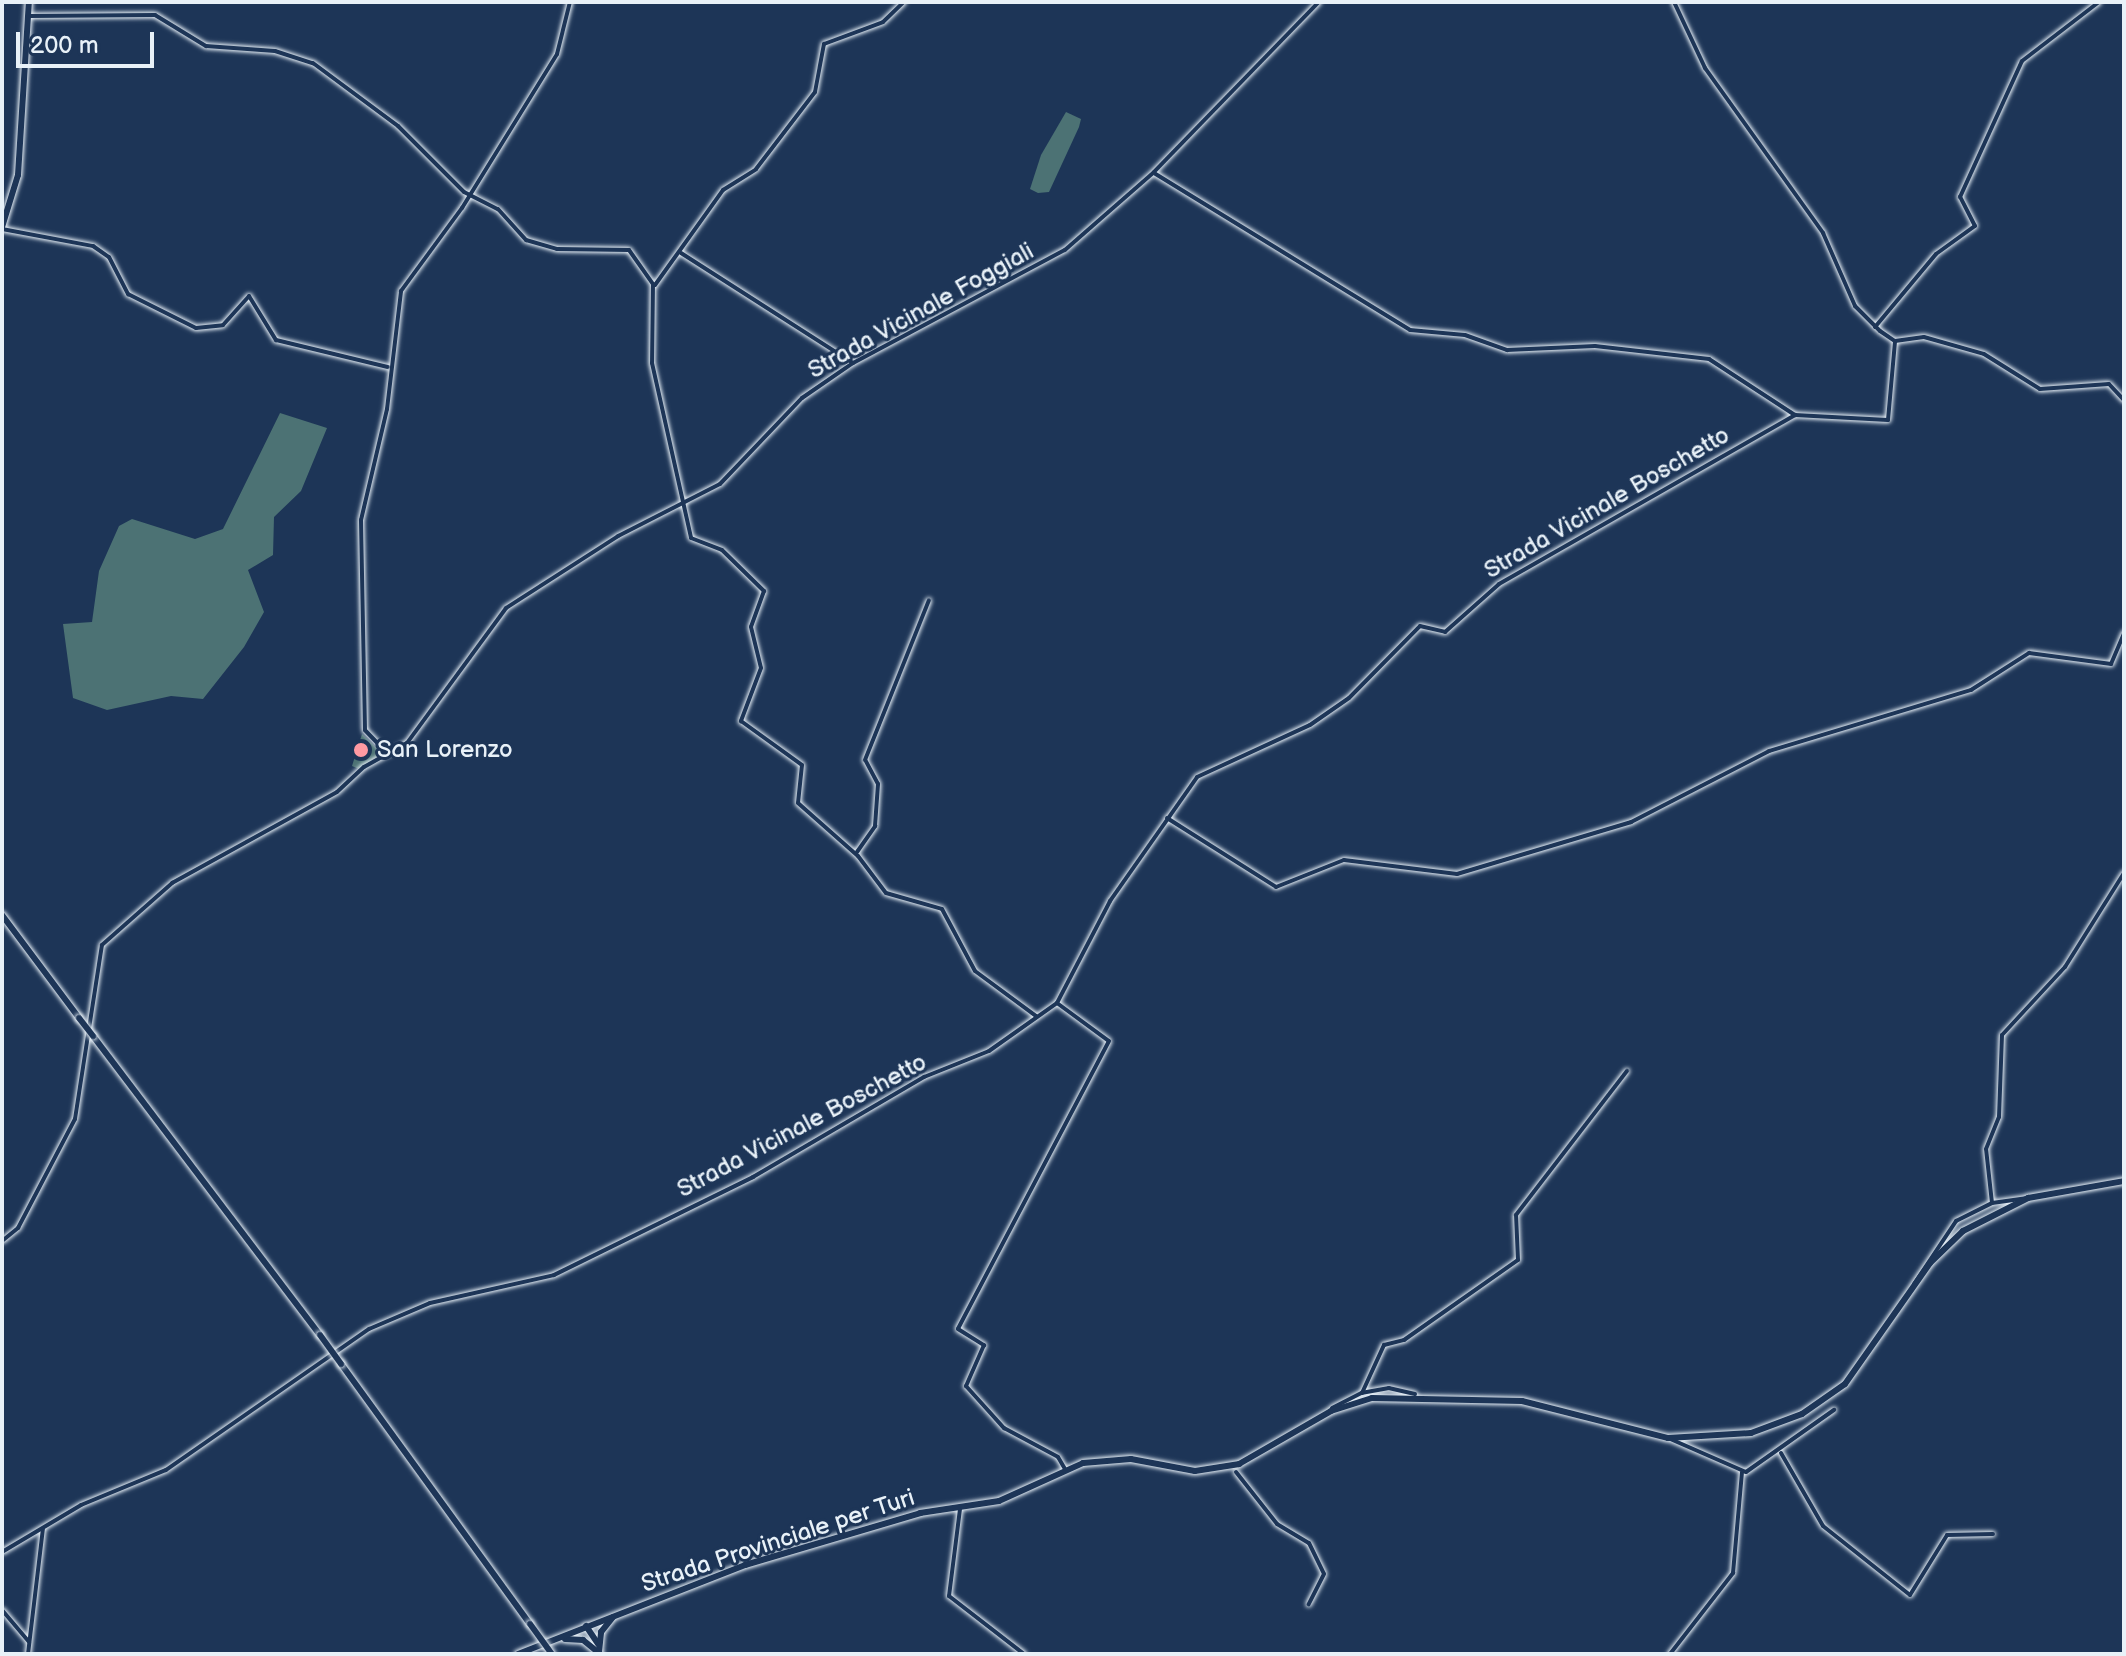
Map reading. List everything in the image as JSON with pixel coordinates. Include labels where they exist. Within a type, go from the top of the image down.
[{"type":"main road","points":[[2,228],[18,175],[29,2]]},
{"type":"main road","points":[[2,915],[320,1335],[552,1654]]},
{"type":"main road","name":"Strada Provinciale per Turi","points":[[518,1654],[616,1614],[794,1550],[920,1513],[960,1509],[1022,1493],[1065,1469],[1118,1459],[1223,1469],[1331,1411],[1415,1394],[1539,1404],[1668,1438],[1751,1433],[1820,1404],[1868,1358],[1914,1285],[1963,1231],[2028,1198],[2124,1181]]},
{"type":"main road","points":[[594,1644],[616,1614]]},
{"type":"main road","points":[[586,1626],[600,1653]]},
{"type":"main road","points":[[530,1654],[539,1645],[571,1637],[594,1644]]},
{"type":"street","points":[[388,754],[365,730],[361,520],[401,291],[557,54],[570,2]]},
{"type":"street","points":[[653,287],[681,253],[723,190],[756,169],[815,92],[824,44],[883,22],[904,2]]},
{"type":"street","name":"Strada Vicinale Foggiali","points":[[2,1241],[18,1228],[75,1119],[102,945],[172,883],[324,801],[413,738],[506,608],[720,484],[802,398],[853,363],[1065,250],[1154,172],[1319,2]]},
{"type":"street","points":[[1674,2],[1705,68],[1823,233],[1836,274],[1875,327],[1895,341],[1924,337],[1984,354],[2040,389],[2109,384],[2124,400]]},
{"type":"street","points":[[1875,327],[1936,254],[1975,226],[1960,197],[2022,61],[2099,2]]},
{"type":"street","points":[[27,16],[155,15],[206,46],[275,51],[313,63],[398,126],[468,193],[543,247],[629,250],[653,287],[652,363],[682,505],[694,541],[722,550],[764,591],[751,627],[761,668],[741,721],[802,765],[798,803],[856,854],[886,893],[942,909],[975,971],[1036,1017]]},
{"type":"street","points":[[1154,172],[1410,330],[1465,335],[1507,350],[1595,346],[1709,359],[1795,415],[1888,420],[1895,341]]},
{"type":"street","points":[[2,228],[93,246],[109,257],[128,294],[196,328],[223,325],[249,296],[276,340],[390,367]]},
{"type":"street","points":[[681,253],[853,363]]},
{"type":"street","name":"Strada Vicinale Boschetto","points":[[2,1552],[43,1528],[166,1470],[390,1319],[461,1294],[540,1281],[729,1189],[911,1084],[989,1051],[1057,1003],[1110,901],[1197,777],[1310,725],[1349,698],[1420,626],[1445,632],[1499,584],[1795,415]]},
{"type":"street","points":[[856,854],[875,826],[878,784],[865,760],[929,600]]},
{"type":"street","points":[[1167,818],[1276,887],[1344,860],[1457,874],[1631,822],[1769,751],[1971,690],[2029,653],[2111,664],[2124,635]]},
{"type":"street","points":[[1992,1203],[1986,1149],[1999,1117],[2002,1035],[2065,967],[2124,873]]},
{"type":"street","points":[[1057,1003],[1109,1041],[958,1329],[984,1345],[966,1386],[1004,1428],[1058,1457],[1065,1469]]},
{"type":"street","points":[[1362,1393],[1384,1345],[1472,1297],[1518,1260],[1516,1215],[1627,1071]]},
{"type":"street","points":[[1914,1285],[1956,1221],[1992,1203],[2028,1198]]},
{"type":"street","points":[[1331,1411],[1362,1393],[1389,1388],[1415,1394]]},
{"type":"street","points":[[1742,1472],[1781,1453],[1834,1410]]},
{"type":"street","points":[[1668,1438],[1742,1472]]},
{"type":"street","points":[[1781,1453],[1823,1526],[1908,1594],[1934,1565],[1947,1535],[1993,1534]]},
{"type":"street","points":[[1236,1472],[1277,1524],[1309,1543],[1324,1574],[1309,1604]]},
{"type":"street","points":[[1670,1654],[1733,1573],[1742,1472]]},
{"type":"street","points":[[960,1509],[949,1596],[1024,1654]]},
{"type":"street","points":[[28,1654],[43,1528]]},
{"type":"street","points":[[2,1610],[29,1642]]},
{"type":"green space","points":[[1066,112],[1081,119],[1079,127],[1049,192],[1038,193],[1030,189],[1041,155]]},
{"type":"green space","points":[[280,413],[327,428],[301,491],[274,517],[273,555],[248,570],[264,612],[244,647],[203,699],[171,696],[107,710],[73,698],[63,624],[92,622],[99,571],[119,526],[132,519],[195,539],[223,529]]},
{"type":"green space","points":[[362,734],[382,753],[359,769],[352,766]]},
{"type":"place","name":"San Lorenzo","points":[[361,750]]}]
